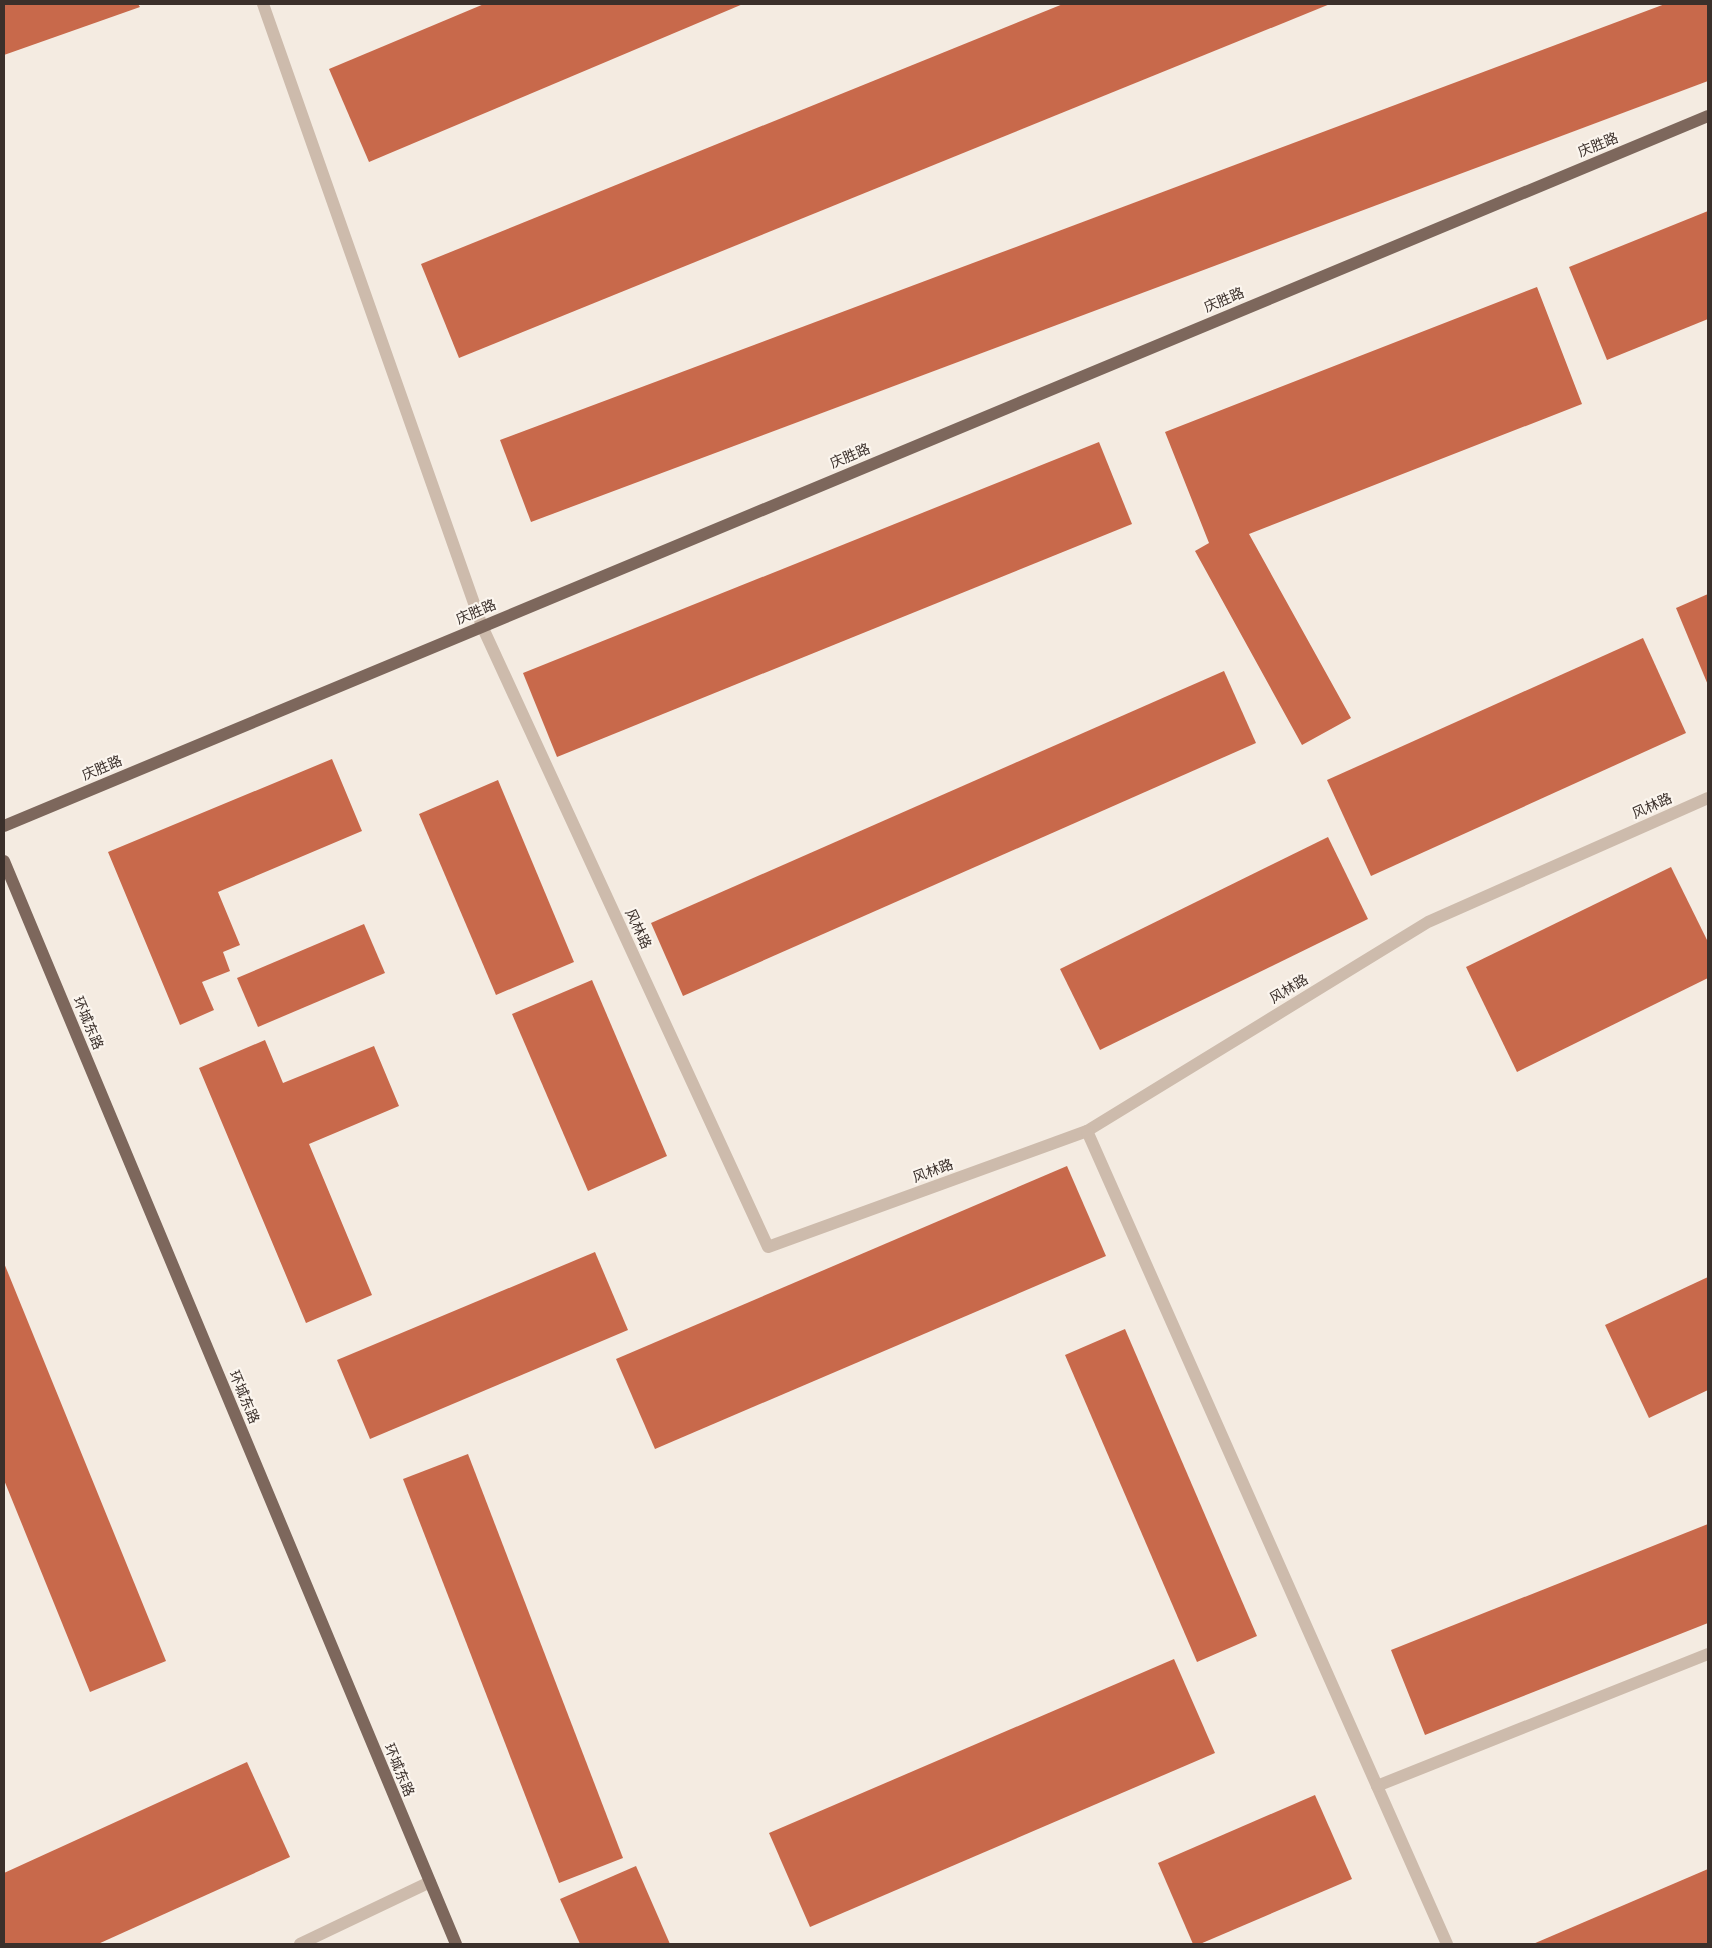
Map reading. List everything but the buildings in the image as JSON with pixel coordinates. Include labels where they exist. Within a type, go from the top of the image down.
[{"type":"main road","name":"庆胜路","points":[[4,826],[1708,116]]},
{"type":"main road","name":"环城东路","points":[[4,861],[456,1944]]},
{"type":"street","points":[[263,4],[482,626]]},
{"type":"street","name":"风林路","points":[[482,626],[768,1247],[1087,1131],[1428,922],[1708,798]]},
{"type":"street","points":[[1087,1131],[1447,1944]]},
{"type":"street","points":[[1377,1786],[1708,1654]]},
{"type":"street","points":[[300,1944],[430,1882]]}]
